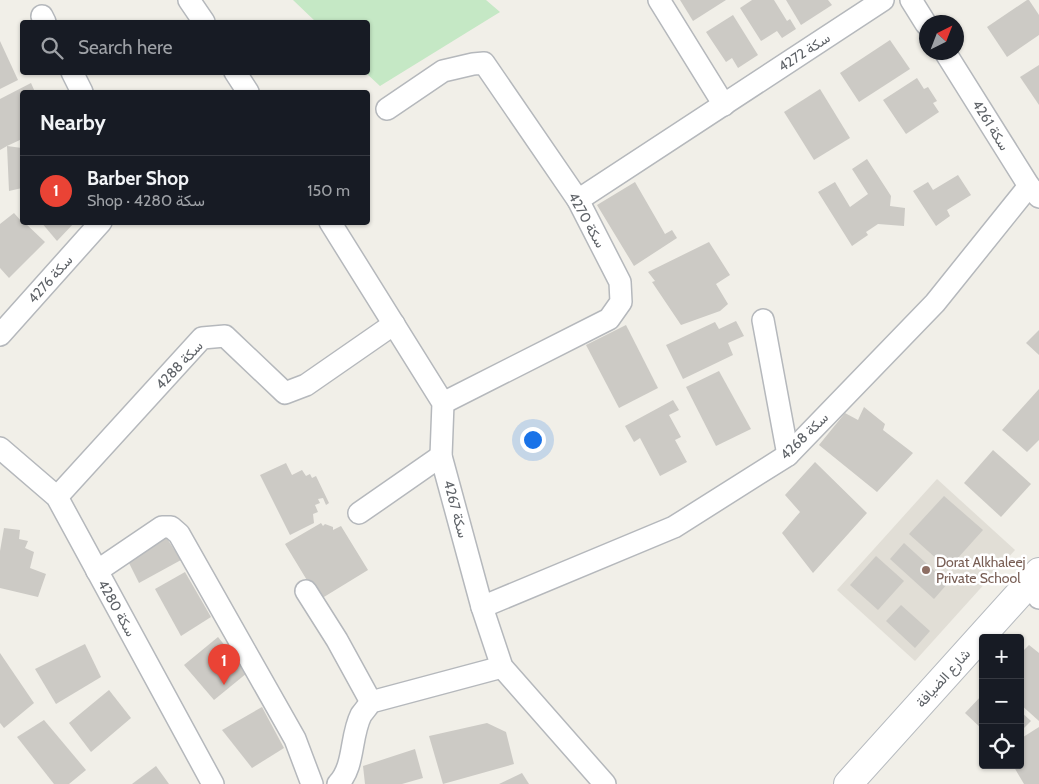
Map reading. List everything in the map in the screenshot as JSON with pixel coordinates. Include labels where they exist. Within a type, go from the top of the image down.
[{"type":"street","points":[[190,0],[203,20]]},
{"type":"street","points":[[659,0],[724,105]]},
{"type":"street","name":"سكة 4272","points":[[578,200],[883,0]]},
{"type":"street","points":[[911,0],[920,15]]},
{"type":"street","name":"سكة 4261","points":[[950,60],[1034,191]]},
{"type":"street","name":"سكة 4270","points":[[386,109],[443,72],[484,63],[578,200],[620,282],[620,302],[609,319],[442,403]]},
{"type":"street","points":[[74,75],[81,90]]},
{"type":"street","points":[[237,75],[247,90]]},
{"type":"street","name":"سكة 4268","points":[[482,607],[674,527],[788,455],[935,303],[1034,191]]},
{"type":"street","name":"سكة 4276","points":[[0,335],[98,225]]},
{"type":"street","points":[[332,225],[442,403]]},
{"type":"street","points":[[762,320],[788,455]]},
{"type":"street","name":"سكة 4288","points":[[57,498],[202,338],[225,336],[284,393],[306,385],[394,324]]},
{"type":"street","name":"سكة 4267","points":[[442,403],[441,456],[482,607],[502,667],[606,784]]},
{"type":"street","name":"سكة 4280","points":[[0,448],[57,498],[214,784]]},
{"type":"street","points":[[359,513],[441,456]]},
{"type":"street","points":[[97,571],[162,527],[171,528],[179,534],[295,739],[312,784]]},
{"type":"street","name":"شارع الضيافة","points":[[848,784],[1036,584]]},
{"type":"street","points":[[306,591],[337,640],[371,702]]},
{"type":"street","points":[[338,784],[346,772],[361,715],[371,702],[502,667]]},
{"type":"shaded area","name":"Dorat Alkhaleej Private School","points":[[937,479],[1015,550],[915,661],[837,590]]},
{"type":"green space","points":[[293,0],[486,0],[500,12],[380,86],[368,75],[370,75],[370,20],[314,20]]},
{"type":"building","points":[[680,0],[726,0],[693,21]]},
{"type":"building","points":[[752,0],[774,0],[787,21],[790,19],[796,29],[782,38],[777,31],[761,41],[740,8]]},
{"type":"building","points":[[786,0],[828,0],[832,5],[801,25]]},
{"type":"building","points":[[1029,0],[1039,15],[1039,35],[1007,57],[987,27]]},
{"type":"building","points":[[733,15],[758,55],[738,68],[732,58],[726,62],[706,32]]},
{"type":"building","points":[[890,40],[910,69],[859,102],[840,73]]},
{"type":"building","points":[[0,41],[18,80],[0,89]]},
{"type":"building","points":[[1039,65],[1039,105],[1020,77]]},
{"type":"building","points":[[917,78],[924,89],[928,87],[937,101],[933,103],[939,112],[906,134],[883,100]]},
{"type":"building","points":[[31,83],[34,90],[20,90],[20,140],[0,150],[0,99]]},
{"type":"building","points":[[820,89],[850,138],[814,160],[784,112]]},
{"type":"building","points":[[7,146],[20,148],[20,188],[9,191]]},
{"type":"building","points":[[867,159],[891,196],[890,206],[905,208],[904,226],[878,224],[866,232],[868,235],[852,246],[818,192],[835,182],[850,207],[868,194],[852,169]]},
{"type":"building","points":[[958,175],[971,195],[947,210],[950,216],[936,226],[913,191],[928,182],[933,190]]},
{"type":"building","points":[[635,182],[665,234],[672,230],[677,238],[634,266],[597,205]]},
{"type":"building","points":[[14,213],[20,220],[20,225],[27,225],[45,242],[9,278],[0,268],[0,224]]},
{"type":"building","points":[[44,225],[72,225],[57,241]]},
{"type":"building","points":[[709,242],[730,275],[716,284],[728,304],[720,311],[681,325],[652,282],[655,281],[648,272]]},
{"type":"building","points":[[736,321],[744,336],[728,343],[733,355],[683,379],[666,345],[715,322],[719,329]]},
{"type":"building","points":[[626,325],[658,388],[619,408],[586,345]]},
{"type":"building","points":[[1039,330],[1039,355],[1026,343]]},
{"type":"building","points":[[719,371],[751,429],[716,446],[686,387]]},
{"type":"building","points":[[1039,389],[1039,440],[1027,452],[1002,430]]},
{"type":"building","points":[[673,400],[679,410],[669,415],[681,437],[675,440],[687,462],[660,476],[640,438],[634,442],[625,426]]},
{"type":"building","points":[[864,407],[885,424],[883,430],[913,453],[877,492],[819,445],[845,413],[858,420]]},
{"type":"building","points":[[993,450],[1031,484],[1001,517],[964,483]]},
{"type":"building","points":[[815,462],[867,513],[813,573],[782,533],[800,512],[785,495]]},
{"type":"building","points":[[286,463],[292,475],[302,470],[306,476],[310,474],[312,478],[316,476],[329,503],[326,505],[323,498],[318,499],[320,503],[315,505],[318,512],[313,514],[314,523],[290,535],[260,475]]},
{"type":"building","points":[[944,496],[983,530],[948,569],[909,534]]},
{"type":"building","points":[[321,523],[323,526],[325,524],[333,527],[333,530],[341,526],[368,570],[319,600],[285,544]]},
{"type":"building","points":[[4,528],[20,530],[19,539],[28,541],[25,548],[34,552],[30,568],[46,574],[38,597],[0,588],[0,551]]},
{"type":"building","points":[[166,537],[181,560],[139,583],[127,559]]},
{"type":"building","points":[[904,543],[948,583],[934,599],[890,559]]},
{"type":"building","points":[[876,556],[904,581],[878,610],[850,585]]},
{"type":"building","points":[[185,572],[211,617],[181,636],[155,589]]},
{"type":"building","points":[[901,605],[930,631],[915,648],[886,621]]},
{"type":"building","points":[[218,637],[247,673],[214,700],[184,665]]},
{"type":"building","points":[[85,644],[101,677],[56,704],[35,669]]},
{"type":"building","points":[[1029,645],[1039,653],[1039,721],[1024,708],[1024,650]]},
{"type":"building","points":[[0,653],[34,703],[4,728],[0,723]]},
{"type":"building","points":[[109,690],[131,718],[91,752],[69,723]]},
{"type":"building","points":[[979,698],[979,726],[965,713]]},
{"type":"building","points":[[262,707],[284,748],[252,768],[222,730]]},
{"type":"building","points":[[1024,715],[1031,721],[1024,728]]},
{"type":"building","points":[[44,720],[86,770],[69,784],[54,784],[17,737]]},
{"type":"building","points":[[487,723],[506,732],[514,764],[443,784],[429,736]]},
{"type":"building","points":[[1039,727],[1039,784],[1024,784],[1015,769],[1024,769],[1024,736]]},
{"type":"building","points":[[415,749],[423,778],[402,784],[365,784],[363,766]]},
{"type":"building","points":[[156,766],[169,784],[132,784]]},
{"type":"building","points":[[522,773],[529,784],[499,784]]},
{"type":"place","name":"Dorat Alkhaleej Private School","points":[[926,570]]},
{"type":"place","name":"Barber Shop","points":[[224,685]]}]
